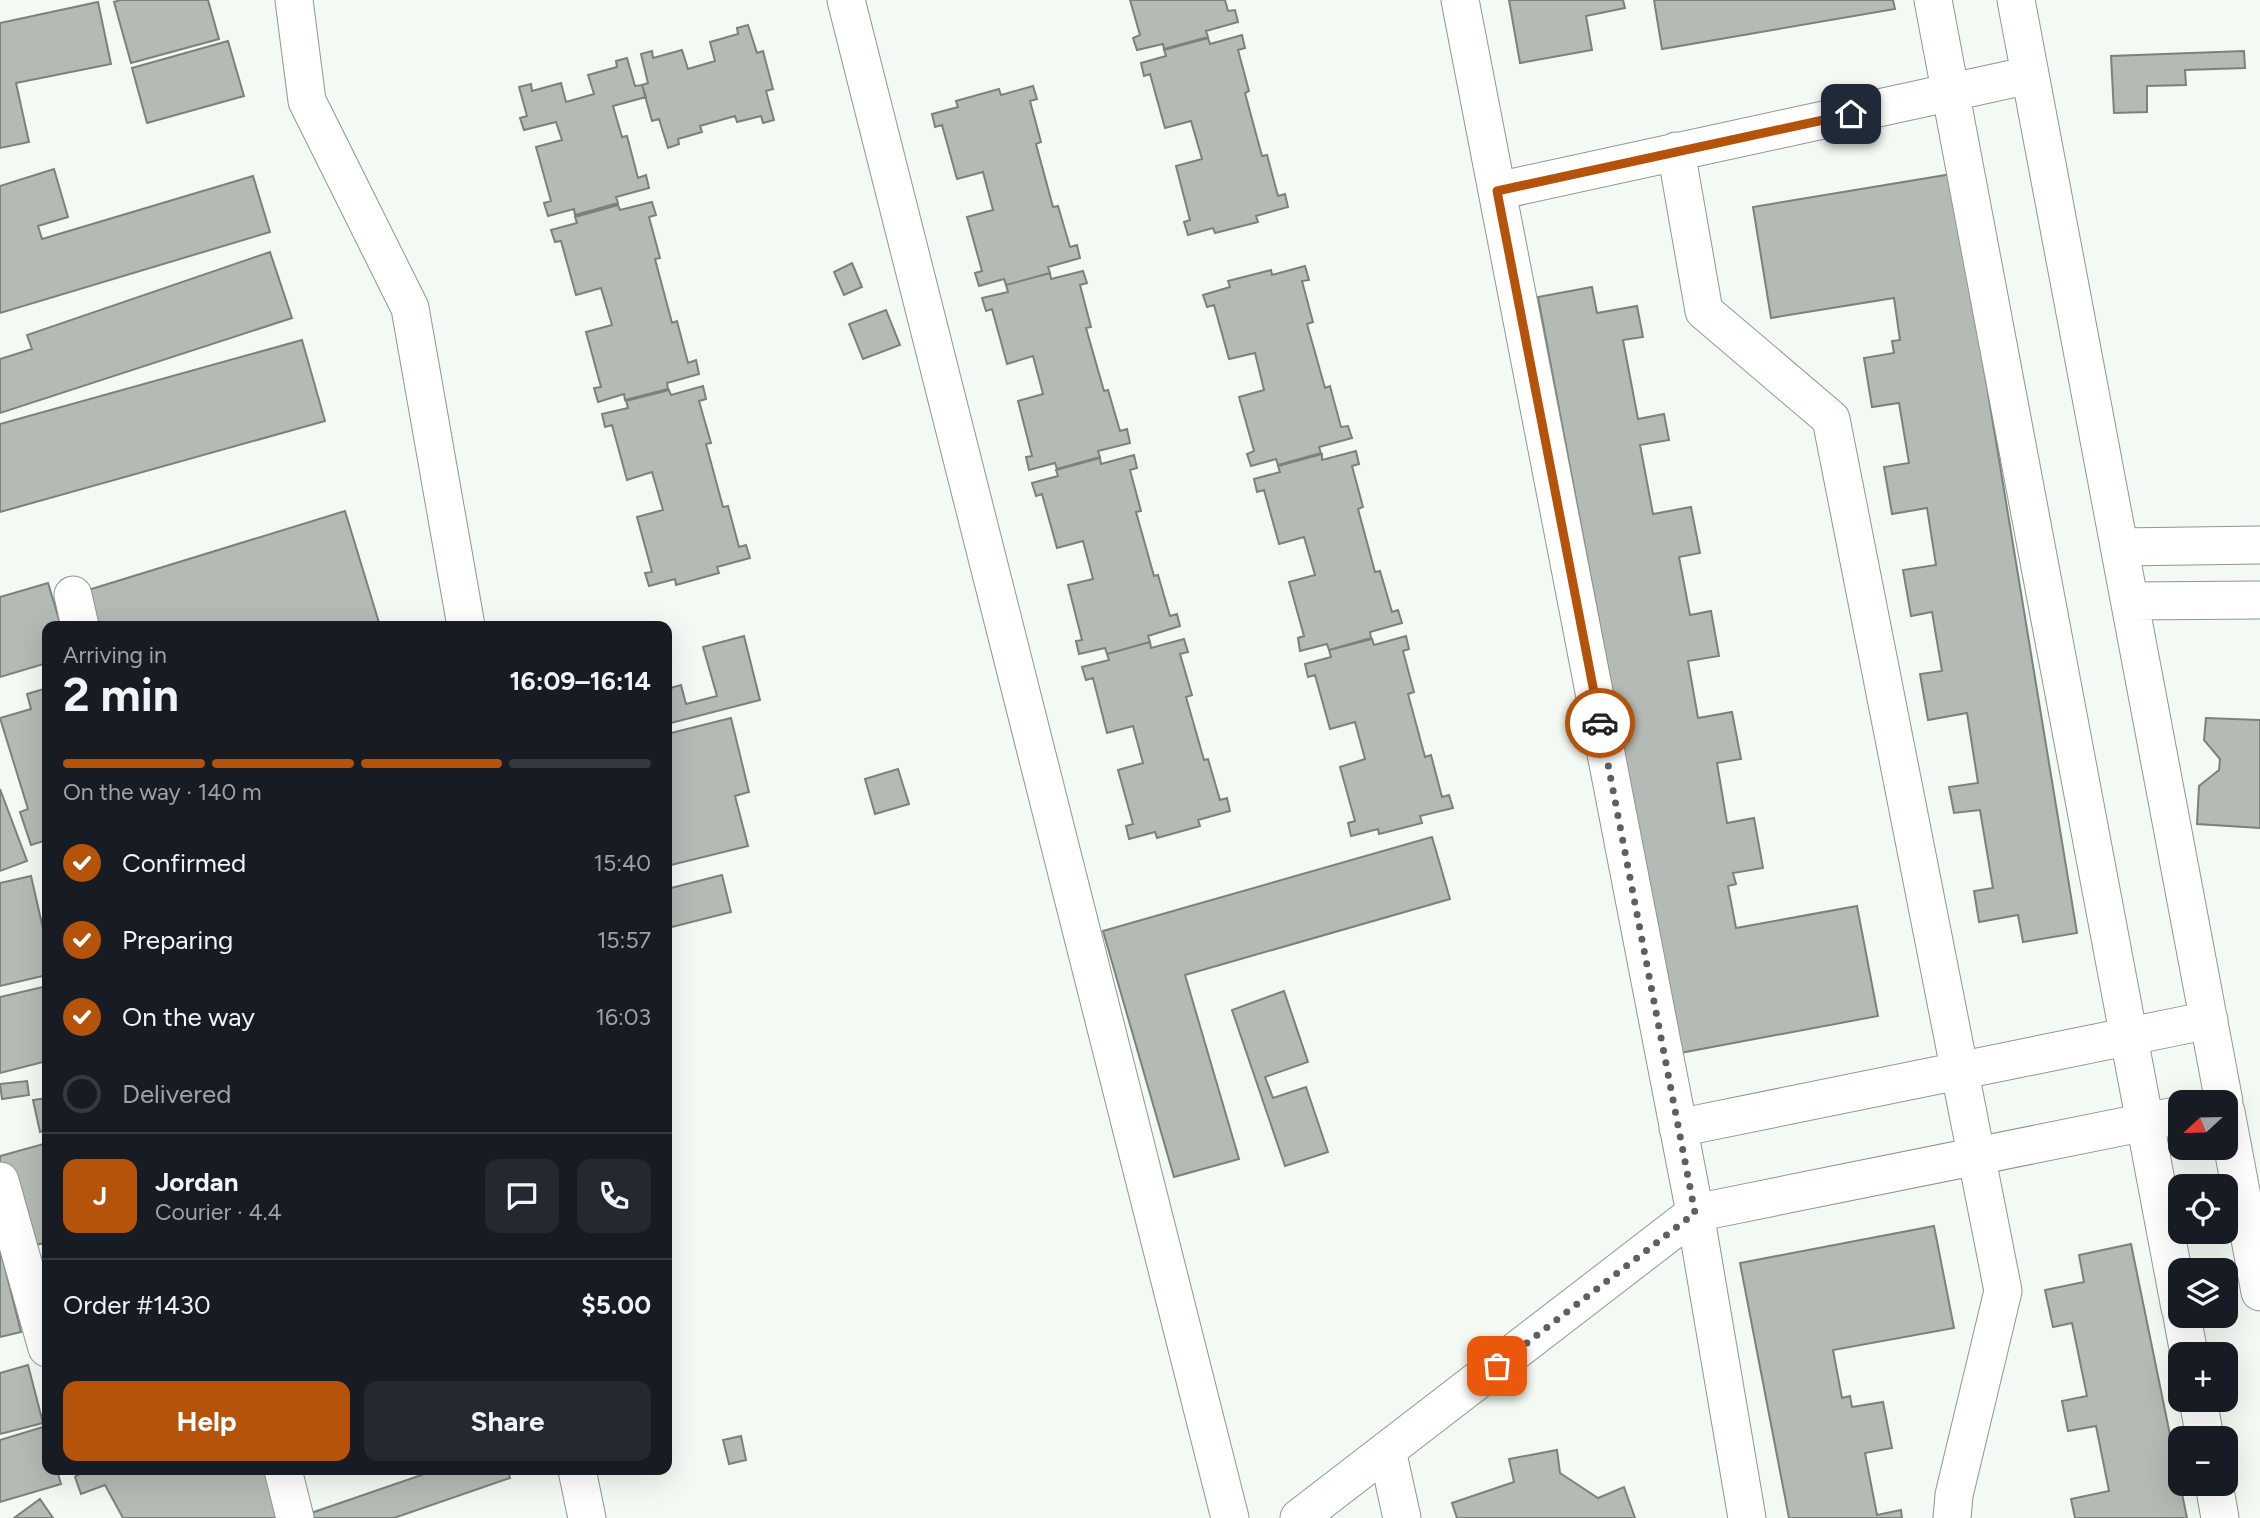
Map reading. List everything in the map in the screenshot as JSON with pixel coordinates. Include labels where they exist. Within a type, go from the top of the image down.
[{"type":"street","points":[[294,0],[307,101],[410,308],[465,621]]},
{"type":"street","points":[[846,0],[1230,1518]]},
{"type":"street","points":[[1460,0],[1695,1213],[1746,1518]]},
{"type":"street","points":[[1933,0],[2171,1258]]},
{"type":"street","points":[[2016,0],[2222,1090]]},
{"type":"street","points":[[1497,191],[2030,75]]},
{"type":"street","points":[[1676,151],[1704,312],[1831,419],[2003,1291],[1954,1495],[1952,1518]]},
{"type":"street","points":[[2120,547],[2260,545]]},
{"type":"street","points":[[2130,601],[2260,600]]},
{"type":"street","points":[[1678,1128],[2209,1020]]},
{"type":"street","points":[[1299,1518],[1695,1213],[2168,1117]]},
{"type":"street","points":[[2235,1160],[2260,1292]]},
{"type":"street","points":[[0,1181],[42,1330]]},
{"type":"street","points":[[1387,1450],[1402,1518]]},
{"type":"street","points":[[284,1475],[295,1518]]},
{"type":"street","points":[[578,1475],[587,1518]]},
{"type":"street","points":[[2216,1496],[2220,1518]]},
{"type":"building","points":[[208,0],[219,39],[131,63],[114,2]]},
{"type":"building","points":[[1130,0],[1225,0],[1228,11],[1235,10],[1238,22],[1206,31],[1208,37],[1164,49],[1163,44],[1137,50],[1133,38],[1140,35]]},
{"type":"building","points":[[1509,0],[1623,0],[1625,8],[1586,16],[1592,50],[1520,63]]},
{"type":"building","points":[[1654,0],[1893,0],[1895,9],[1662,49]]},
{"type":"building","points":[[98,2],[111,64],[16,83],[29,142],[0,148],[0,23]]},
{"type":"building","points":[[748,25],[757,53],[763,51],[773,89],[766,91],[774,120],[763,123],[761,116],[737,122],[735,116],[700,126],[702,132],[678,139],[679,144],[668,148],[659,119],[652,121],[642,85],[648,83],[641,54],[652,51],[653,58],[682,50],[688,69],[715,61],[710,42],[738,34],[737,28]]},
{"type":"building","points":[[1242,35],[1245,48],[1238,50],[1249,91],[1245,93],[1262,156],[1267,155],[1278,196],[1285,194],[1288,207],[1256,216],[1258,222],[1215,233],[1213,228],[1188,235],[1184,222],[1190,220],[1176,166],[1202,159],[1191,121],[1165,128],[1150,74],[1144,76],[1141,63],[1166,56],[1164,50],[1208,38],[1210,44]]},
{"type":"building","points":[[228,41],[244,96],[147,123],[132,68]]},
{"type":"building","points":[[2244,51],[2245,68],[2185,70],[2186,85],[2147,86],[2147,112],[2114,113],[2111,56]]},
{"type":"building","points":[[627,58],[635,86],[642,85],[646,97],[613,106],[622,137],[627,136],[638,178],[646,175],[649,188],[616,197],[618,203],[575,215],[574,209],[548,216],[544,203],[551,201],[536,147],[562,140],[556,122],[524,130],[520,118],[527,116],[519,87],[531,84],[532,91],[561,83],[566,102],[594,94],[588,75],[617,67],[616,61]]},
{"type":"building","points":[[1033,86],[1037,99],[1030,101],[1041,142],[1036,144],[1053,207],[1058,206],[1070,247],[1077,245],[1080,258],[1048,267],[1050,273],[1006,285],[1004,279],[979,286],[975,273],[982,271],[967,217],[993,210],[983,172],[957,179],[942,125],[935,127],[932,114],[958,107],[956,101],[999,89],[1001,95]]},
{"type":"building","points":[[54,169],[68,217],[38,226],[42,239],[253,176],[270,232],[0,313],[0,186]]},
{"type":"building","points":[[1952,174],[2077,933],[2023,942],[2018,915],[1979,922],[1974,891],[1993,888],[1980,810],[1954,813],[1949,787],[1978,783],[1967,713],[1928,720],[1920,674],[1942,671],[1932,612],[1911,616],[1903,570],[1936,565],[1927,508],[1892,514],[1884,467],[1909,463],[1899,403],[1872,407],[1864,358],[1894,353],[1892,341],[1900,340],[1894,298],[1771,318],[1753,207]]},
{"type":"building","points":[[652,202],[656,215],[649,217],[660,258],[655,259],[672,323],[677,321],[688,363],[696,360],[699,374],[667,383],[668,389],[625,400],[624,394],[598,402],[594,388],[601,387],[586,332],[612,325],[601,288],[576,295],[561,241],[555,242],[551,230],[577,223],[575,217],[618,205],[620,210]]},
{"type":"building","points":[[270,252],[292,318],[0,413],[0,359],[32,349],[27,335]]},
{"type":"building","points":[[852,263],[862,287],[844,295],[834,272]]},
{"type":"building","points":[[1305,266],[1309,280],[1302,281],[1313,322],[1307,324],[1325,388],[1330,386],[1341,427],[1348,426],[1352,438],[1319,447],[1321,453],[1278,465],[1276,459],[1251,466],[1247,454],[1254,451],[1239,397],[1264,390],[1255,353],[1229,359],[1214,305],[1207,307],[1203,295],[1230,287],[1228,281],[1271,270],[1272,275]]},
{"type":"building","points":[[1083,271],[1087,283],[1080,285],[1091,327],[1086,328],[1104,391],[1108,390],[1120,431],[1127,429],[1130,443],[1098,451],[1100,457],[1057,469],[1055,463],[1029,470],[1026,457],[1032,456],[1018,401],[1043,394],[1033,356],[1007,364],[992,309],[986,311],[982,298],[1008,292],[1006,285],[1050,273],[1051,279]]},
{"type":"building","points":[[1592,287],[1597,313],[1637,306],[1643,337],[1623,340],[1638,419],[1664,414],[1669,440],[1640,445],[1653,514],[1691,507],[1700,553],[1679,557],[1690,615],[1711,611],[1719,656],[1688,661],[1698,718],[1732,712],[1741,759],[1717,763],[1727,823],[1754,818],[1763,868],[1733,873],[1736,884],[1728,886],[1736,928],[1857,906],[1878,1016],[1680,1053],[1538,297]]},
{"type":"building","points":[[886,310],[900,345],[863,359],[849,324]]},
{"type":"building","points":[[302,340],[325,421],[0,512],[0,424]]},
{"type":"building","points":[[703,386],[706,399],[699,401],[711,443],[706,444],[723,507],[728,506],[739,547],[746,545],[750,558],[717,567],[719,573],[676,585],[675,579],[649,586],[645,573],[652,572],[637,517],[663,510],[652,472],[627,480],[612,425],[605,427],[602,414],[628,408],[626,401],[669,390],[671,395]]},
{"type":"building","points":[[1356,451],[1359,464],[1352,466],[1363,507],[1358,509],[1375,572],[1380,571],[1392,612],[1398,610],[1402,623],[1370,632],[1371,638],[1329,650],[1327,644],[1300,651],[1298,638],[1304,636],[1289,582],[1315,575],[1304,537],[1279,544],[1264,490],[1257,492],[1254,479],[1280,472],[1278,466],[1322,454],[1322,460]]},
{"type":"building","points":[[1134,455],[1137,468],[1130,470],[1141,511],[1136,512],[1154,576],[1158,575],[1170,616],[1177,614],[1180,626],[1148,636],[1150,642],[1107,654],[1105,648],[1079,654],[1076,641],[1082,640],[1068,585],[1093,579],[1083,541],[1057,548],[1042,494],[1036,496],[1032,483],[1058,476],[1056,470],[1100,458],[1101,464]]},
{"type":"building","points":[[345,511],[378,621],[80,621],[72,595]]},
{"type":"building","points":[[48,583],[59,621],[42,621],[42,664],[0,677],[0,597]]},
{"type":"building","points":[[744,636],[760,700],[672,723],[672,688],[681,685],[686,704],[717,696],[703,647]]},
{"type":"building","points":[[1406,636],[1409,649],[1403,651],[1414,692],[1408,694],[1425,757],[1431,755],[1442,797],[1449,795],[1453,808],[1420,816],[1422,823],[1379,834],[1378,829],[1351,836],[1348,823],[1355,821],[1340,767],[1365,759],[1355,722],[1330,729],[1315,675],[1308,677],[1305,664],[1331,657],[1329,650],[1372,639],[1374,645]]},
{"type":"building","points":[[1184,639],[1188,652],[1180,654],[1192,695],[1186,697],[1204,760],[1208,759],[1220,800],[1227,798],[1230,811],[1198,820],[1200,826],[1157,838],[1155,832],[1129,839],[1126,826],[1133,824],[1118,770],[1143,763],[1133,726],[1107,733],[1093,678],[1086,680],[1082,667],[1109,660],[1107,654],[1150,642],[1151,648]]},
{"type":"building","points":[[42,690],[42,842],[31,845],[20,812],[28,809],[0,718],[31,709],[27,694]]},
{"type":"building","points":[[731,718],[749,792],[735,796],[748,846],[672,865],[672,733]]},
{"type":"building","points":[[2206,718],[2260,720],[2260,828],[2197,824],[2199,786],[2219,770],[2220,759],[2204,740]]},
{"type":"building","points":[[898,769],[909,804],[875,814],[865,779]]},
{"type":"building","points":[[0,789],[27,861],[0,871]]},
{"type":"building","points":[[1432,837],[1450,899],[1185,975],[1239,1159],[1174,1177],[1103,931]]},
{"type":"building","points":[[722,875],[731,912],[672,927],[672,888]]},
{"type":"building","points":[[31,876],[42,924],[42,976],[0,986],[0,883]]},
{"type":"building","points":[[42,987],[42,1062],[0,1073],[0,997]]},
{"type":"building","points":[[1284,991],[1308,1062],[1265,1077],[1273,1098],[1306,1087],[1328,1152],[1285,1166],[1232,1010]]},
{"type":"building","points":[[27,1081],[29,1095],[2,1099],[0,1084]]},
{"type":"building","points":[[42,1099],[40,1132],[33,1100]]},
{"type":"building","points":[[42,1144],[42,1243],[12,1252],[0,1211],[0,1156]]},
{"type":"building","points":[[1934,1226],[1954,1328],[1833,1350],[1842,1398],[1850,1396],[1852,1407],[1883,1402],[1892,1448],[1865,1453],[1877,1515],[1901,1510],[1902,1518],[1789,1518],[1740,1263]]},
{"type":"building","points":[[2131,1244],[2168,1426],[2168,1496],[2183,1496],[2187,1518],[2075,1518],[2071,1499],[2109,1491],[2096,1426],[2068,1431],[2062,1401],[2087,1396],[2072,1323],[2053,1327],[2045,1290],[2084,1282],[2079,1255]]},
{"type":"building","points":[[0,1248],[21,1332],[0,1337]]},
{"type":"building","points":[[28,1365],[42,1423],[0,1434],[0,1373]]},
{"type":"building","points":[[42,1427],[42,1475],[58,1475],[61,1484],[0,1502],[0,1440]]},
{"type":"building","points":[[741,1436],[746,1460],[729,1464],[723,1440]]},
{"type":"building","points":[[1557,1450],[1560,1473],[1598,1498],[1624,1487],[1635,1518],[1457,1518],[1452,1503],[1514,1482],[1509,1459]]},
{"type":"building","points":[[267,1475],[282,1518],[123,1518],[105,1485],[81,1494],[75,1477]]},
{"type":"building","points":[[421,1475],[509,1475],[510,1478],[394,1518],[312,1518],[311,1513]]},
{"type":"building","points":[[40,1499],[53,1518],[14,1518]]},
{"type":"way so far","points":[[1497,1366],[1695,1213],[1600,723]]},
{"type":"route","points":[[1600,723],[1497,191],[1851,114]]}]
